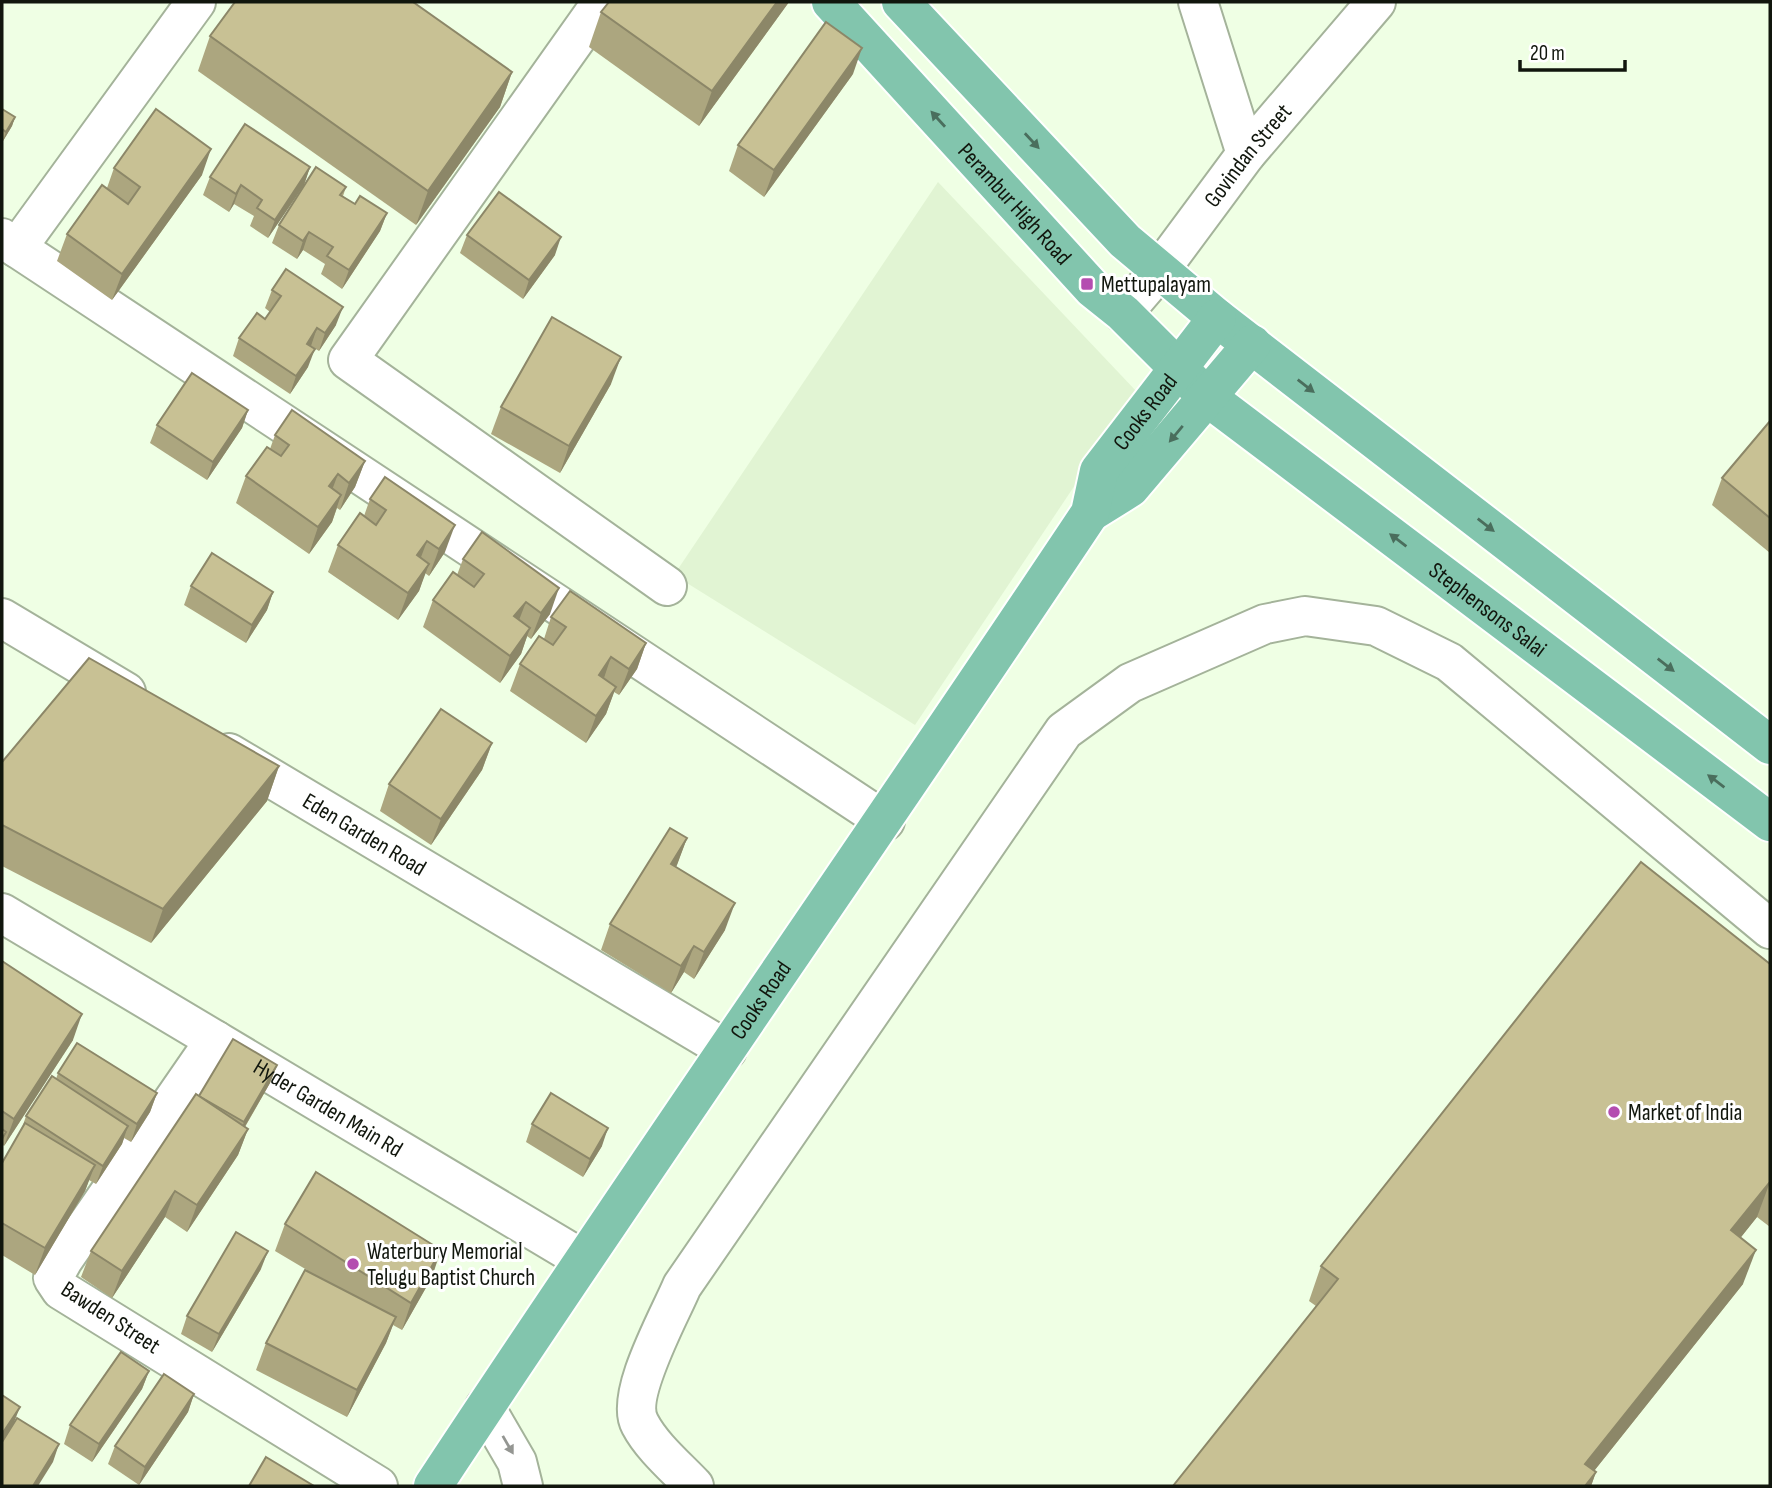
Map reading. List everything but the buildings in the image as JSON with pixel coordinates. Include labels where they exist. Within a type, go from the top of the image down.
[{"type":"main road","name":"Perambur High Road","points":[[831,2],[1094,289],[1123,313],[1207,397]]},
{"type":"main road","points":[[901,2],[1125,241],[1217,318],[1770,745]]},
{"type":"main road","name":"Cooks Road","points":[[433,1486],[582,1259],[885,821],[1090,513],[1099,471],[1217,318]]},
{"type":"main road","name":"Cooks Road","points":[[1090,513],[1130,488],[1252,344]]},
{"type":"main road","name":"Stephensons Salai","points":[[1207,397],[1770,822]]},
{"type":"street","points":[[196,2],[9,243],[885,821]]},
{"type":"street","points":[[602,2],[348,360],[667,586]]},
{"type":"street","points":[[1198,2],[1246,154]]},
{"type":"street","name":"Govindan Street","points":[[1123,313],[1160,270],[1246,154],[1360,10]]},
{"type":"street","points":[[694,1486],[639,1423],[636,1401],[649,1361],[682,1286],[1064,731],[1130,683],[1265,624],[1305,617],[1376,626],[1449,662],[1770,929]]},
{"type":"street","points":[[2,618],[156,710]]},
{"type":"street","name":"Eden Garden Road","points":[[204,738],[727,1050]]},
{"type":"street","name":"Hyder Garden Main Rd","points":[[2,913],[582,1259]]},
{"type":"street","name":"Bawden Street","points":[[215,1040],[53,1278],[61,1290],[378,1486]]},
{"type":"street","points":[[485,1406],[517,1462],[523,1486]]},
{"type":"shaded area","points":[[938,182],[1137,392],[915,725],[674,575]]},
{"type":"place","name":"Mettupalayam","points":[[1087,284]]},
{"type":"place","name":"Market of India","points":[[1614,1112]]},
{"type":"place","name":"Waterbury Memorial Telugu Baptist Church","points":[[353,1264]]}]
